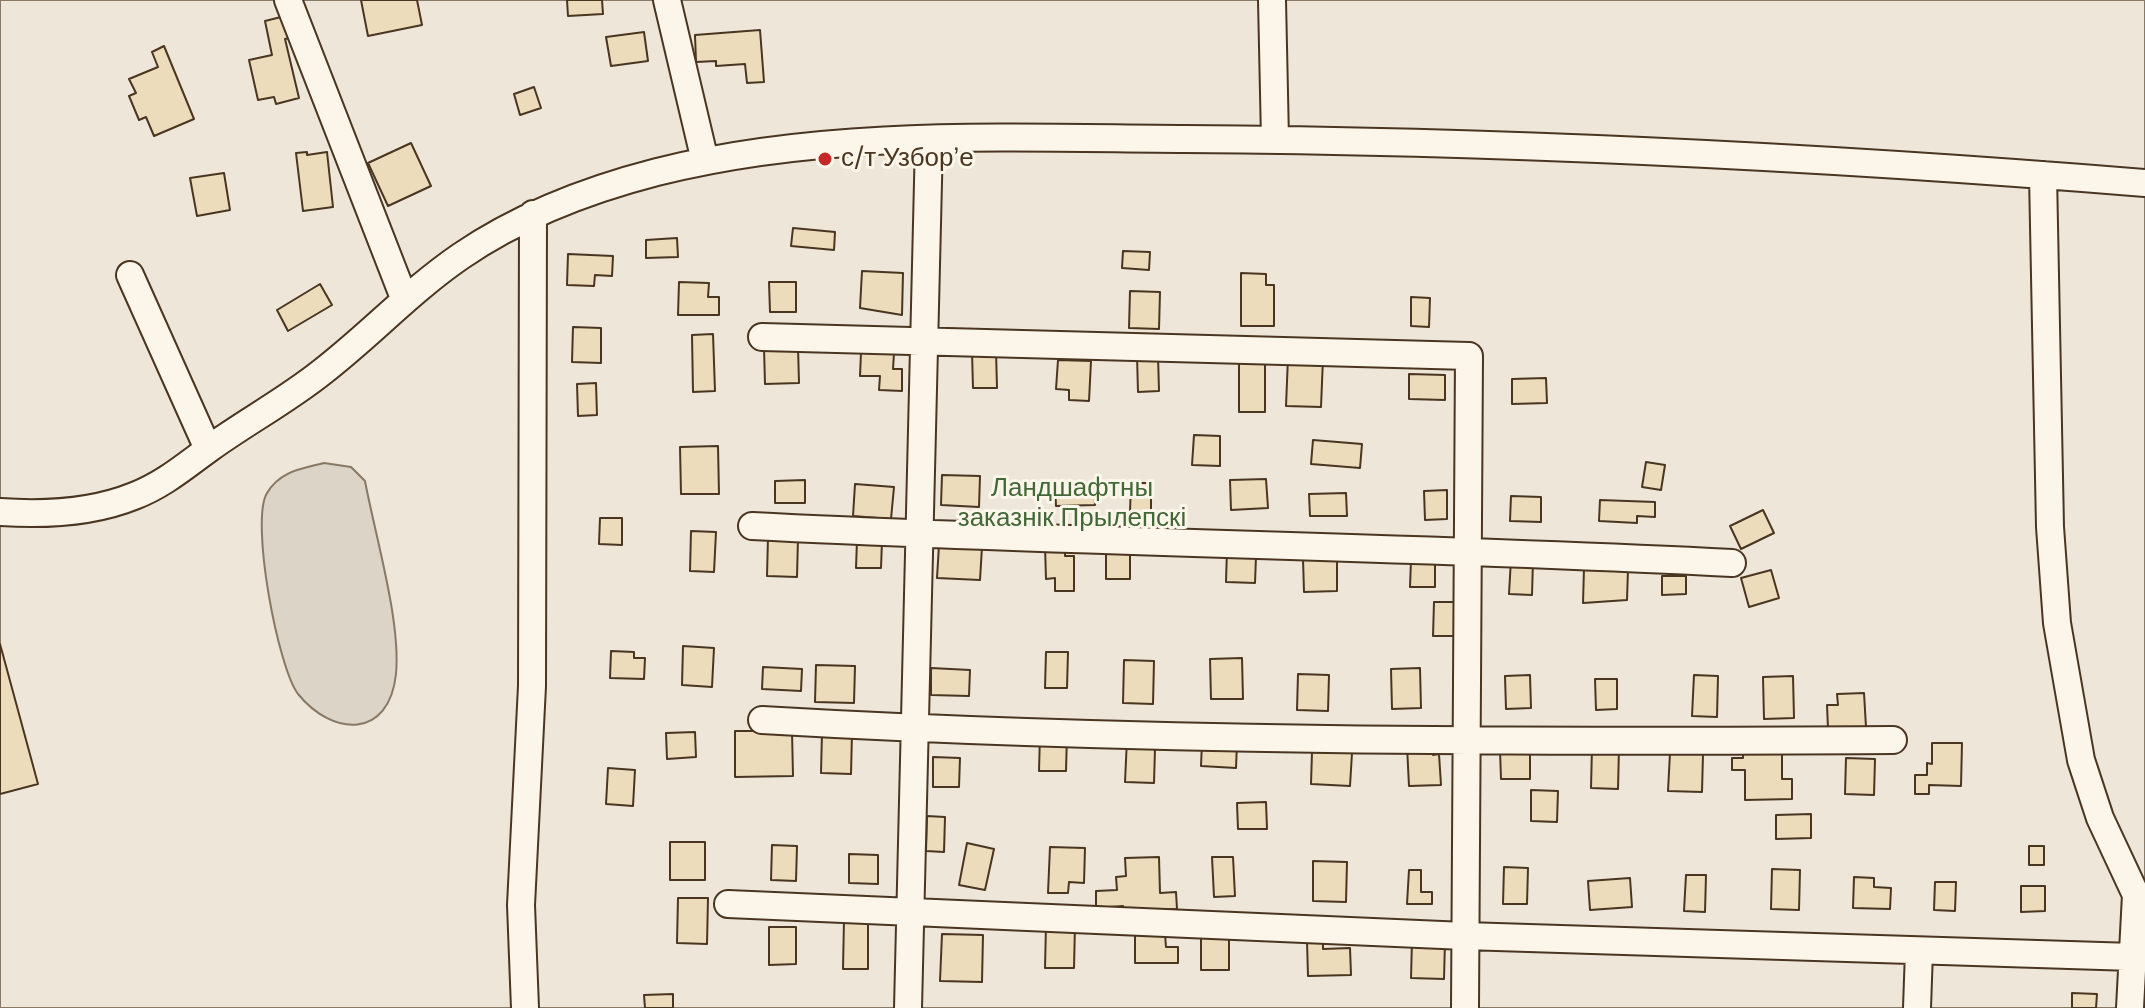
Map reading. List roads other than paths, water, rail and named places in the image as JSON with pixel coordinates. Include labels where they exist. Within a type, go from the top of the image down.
[{"type":"street","points":[[288,0],[404,298]]},
{"type":"street","points":[[667,0],[705,161]]},
{"type":"street","points":[[1272,0],[1275,139]]},
{"type":"street","points":[[0,512],[53,512],[99,507],[165,482],[322,372],[404,298],[462,255],[533,214],[579,195],[705,161],[797,147],[929,141],[1275,139],[1720,154],[2145,183]]},
{"type":"street","points":[[908,1008],[929,141]]},
{"type":"street","points":[[2043,175],[2050,527],[2057,623],[2081,760],[2100,818],[2141,900],[2130,1008]]},
{"type":"street","points":[[525,1008],[521,905],[532,686],[533,214]]},
{"type":"street","points":[[130,275],[208,449]]},
{"type":"street","points":[[762,337],[1469,356],[1465,1008]]},
{"type":"street","points":[[752,526],[921,535],[1468,549],[1732,563]]},
{"type":"street","points":[[762,720],[915,729],[1467,743],[1893,740]]},
{"type":"street","points":[[728,904],[1465,936],[2133,957]]},
{"type":"street","points":[[1917,1008],[1919,951]]},
{"type":"place","name":"с/т Узборʼе","points":[[825,159]]},
{"type":"park label","name":"Ландшафтны заказнік Прылепскі","points":[[1072,504]]}]
